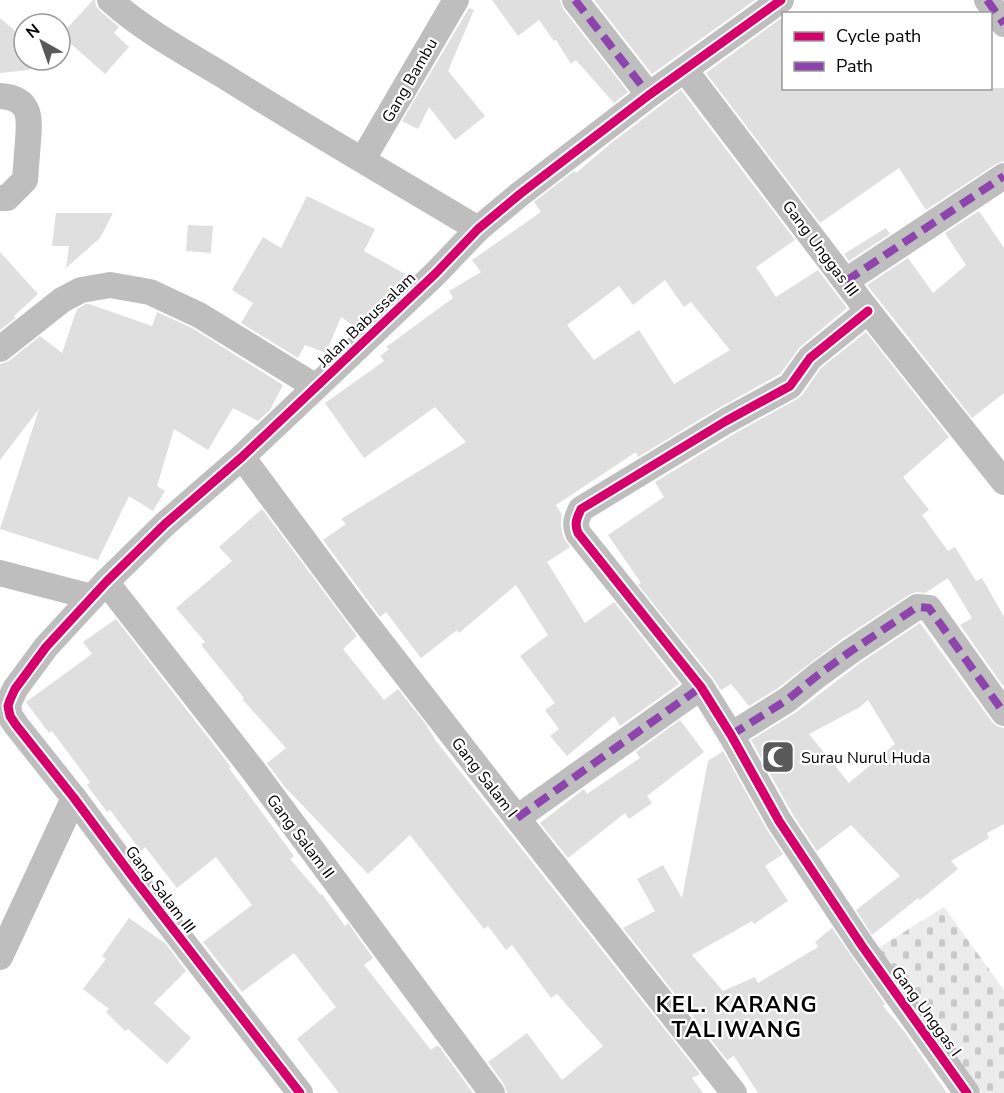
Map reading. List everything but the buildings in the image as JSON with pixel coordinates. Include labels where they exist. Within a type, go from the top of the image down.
[{"type":"street","points":[[111,0],[123,11],[163,38],[275,108],[478,229]]},
{"type":"street","name":"Gang Bambu","points":[[363,159],[456,0]]},
{"type":"street","points":[[575,0],[649,94]]},
{"type":"street","name":"Jalan Babussalam","points":[[10,700],[15,689],[46,647],[99,589],[165,524],[242,457],[316,387],[436,273],[478,229],[649,94],[781,0]]},
{"type":"street","points":[[987,0],[1004,24]]},
{"type":"street","name":"Gang Unggas III","points":[[685,69],[868,311],[1004,482]]},
{"type":"street","points":[[0,96],[17,99],[30,118],[25,180],[7,198],[0,198]]},
{"type":"street","points":[[846,280],[1004,176]]},
{"type":"street","points":[[0,349],[62,300],[81,290],[110,285],[150,292],[199,315],[316,387]]},
{"type":"street","name":"Gang Unggas I","points":[[868,311],[810,358],[790,386],[581,509],[575,522],[578,533],[701,687],[779,821],[862,946],[967,1093]]},
{"type":"street","name":"Gang Salam I","points":[[242,457],[358,614],[734,1093]]},
{"type":"street","points":[[0,573],[99,589]]},
{"type":"street","name":"Gang Salam II","points":[[99,589],[253,770],[492,1093]]},
{"type":"street","points":[[731,735],[787,700],[851,651],[917,607],[929,608],[1004,713]]},
{"type":"street","points":[[516,818],[701,687]]},
{"type":"street","name":"Gang Salam III","points":[[10,700],[8,706],[10,716],[16,726],[74,798],[300,1093]]},
{"type":"street","points":[[0,957],[74,798]]},
{"type":"green space","points":[[944,907],[1004,990],[1004,1093],[982,1093],[875,950]]},
{"type":"marked path","points":[[575,0],[649,95]]},
{"type":"marked path","points":[[987,0],[1004,24]]},
{"type":"marked path","points":[[846,281],[1004,176]]},
{"type":"marked path","points":[[731,735],[787,700],[851,651],[917,607],[929,608],[1004,713]]},
{"type":"marked path","points":[[517,818],[701,687]]},
{"type":"cycle path","points":[[300,1093],[16,725],[10,716],[8,706],[10,700],[15,689],[46,647],[106,582],[165,524],[242,457],[316,387],[436,273],[478,229],[649,95],[781,0]]},
{"type":"cycle path","points":[[868,311],[810,358],[790,386],[726,421],[581,509],[576,526],[578,533],[701,687],[779,821],[862,946],[967,1093]]},
{"type":"place","name":"Surau Nurul Huda","points":[[778,757]]},
{"type":"district","name":"KEL. KARANG TALIWANG","points":[[737,1016]]}]
